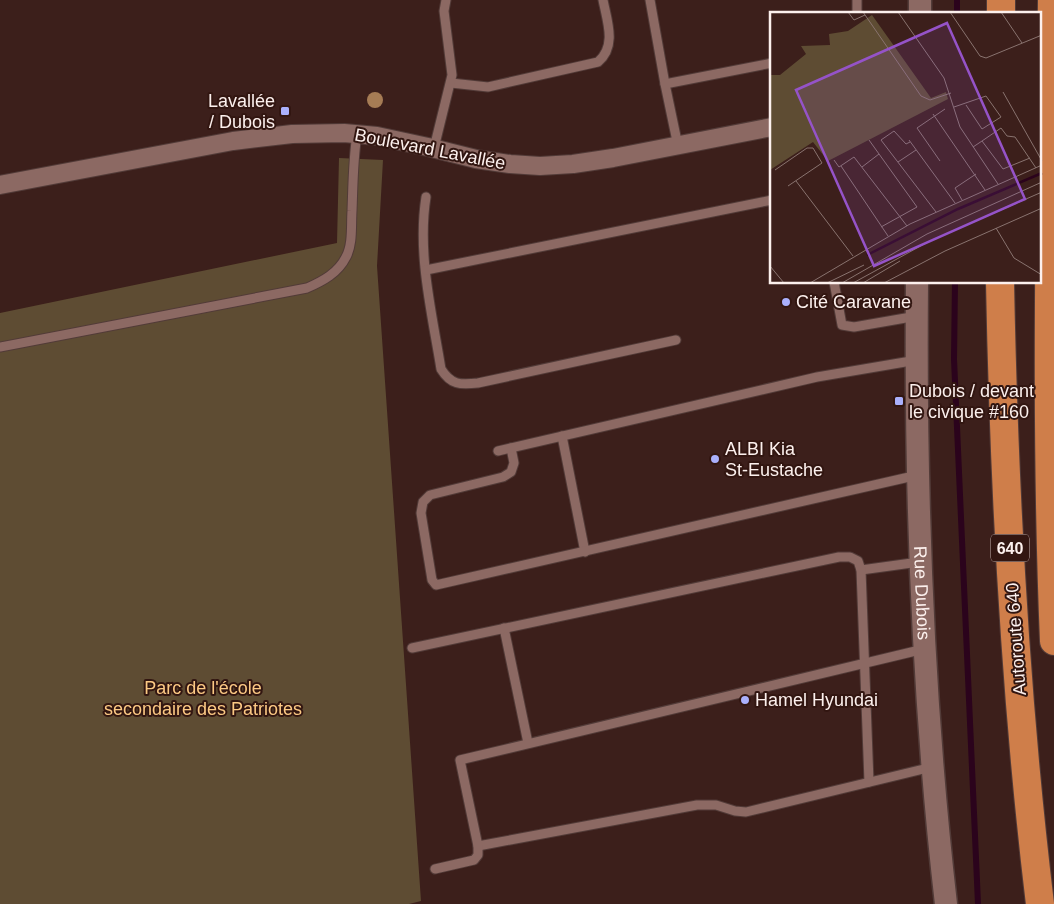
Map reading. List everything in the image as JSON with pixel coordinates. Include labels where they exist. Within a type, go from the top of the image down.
[{"type":"highway","name":"640","points":[[1052,0],[1048,374],[1049,513],[1054,641]]},
{"type":"highway","name":"Autoroute 640","points":[[1000,284],[1010,548],[1024,751],[1040,904]]},
{"type":"highway","points":[[1049,513],[1054,548]]},
{"type":"highway","points":[[1024,751],[1025,904]]},
{"type":"street","name":"Boulevard Lavallée","points":[[0,186],[241,140],[305,133],[357,134],[384,137],[499,163],[540,166],[586,162],[770,127]]},
{"type":"street","name":"Rue Dubois","points":[[917,284],[918,475],[924,649],[932,767],[946,904]]},
{"type":"lane","points":[[434,148],[452,82],[451,57],[444,12],[446,0]]},
{"type":"lane","points":[[452,82],[488,87],[598,62],[606,55],[609,45],[608,26],[603,0]]},
{"type":"lane","points":[[650,0],[678,146]]},
{"type":"lane","points":[[666,84],[770,63]]},
{"type":"lane","points":[[0,347],[307,288],[325,280],[347,256],[351,241],[354,157],[357,134]]},
{"type":"lane","points":[[426,197],[423,215],[426,270],[441,369],[447,378],[455,383],[467,385],[491,381],[676,340]]},
{"type":"lane","points":[[426,270],[770,200]]},
{"type":"lane","points":[[834,284],[842,324],[848,327],[917,316]]},
{"type":"lane","points":[[498,451],[809,379],[917,360]]},
{"type":"lane","points":[[562,436],[585,552]]},
{"type":"lane","points":[[512,448],[514,463],[511,472],[503,476],[430,495],[422,502],[432,580],[436,585],[443,585],[918,475]]},
{"type":"lane","points":[[412,648],[839,557],[850,557],[858,561],[861,570],[869,782]]},
{"type":"lane","points":[[861,570],[920,562]]},
{"type":"lane","points":[[504,628],[528,743]]},
{"type":"lane","points":[[435,869],[474,860],[478,855],[478,846],[460,760],[924,649]]},
{"type":"lane","points":[[478,846],[697,805],[716,804],[735,811],[746,812],[932,767]]},
{"type":"green space","name":"Parc de l'école secondaire des Patriotes","points":[[339,158],[383,160],[377,266],[421,901],[409,904],[0,904],[0,313],[337,243]]},
{"type":"waterway","points":[[957,0],[957,12]]},
{"type":"waterway","points":[[955,284],[954,359],[978,904]]},
{"type":"place","name":"Lavallée / Dubois","points":[[285,111]]},
{"type":"place","name":"Cité Caravane","points":[[786,302]]},
{"type":"place","name":"Dubois / devant le civique #160","points":[[899,401]]},
{"type":"place","name":"ALBI Kia St-Eustache","points":[[715,459]]},
{"type":"place","name":"Hamel Hyundai","points":[[745,700]]}]
